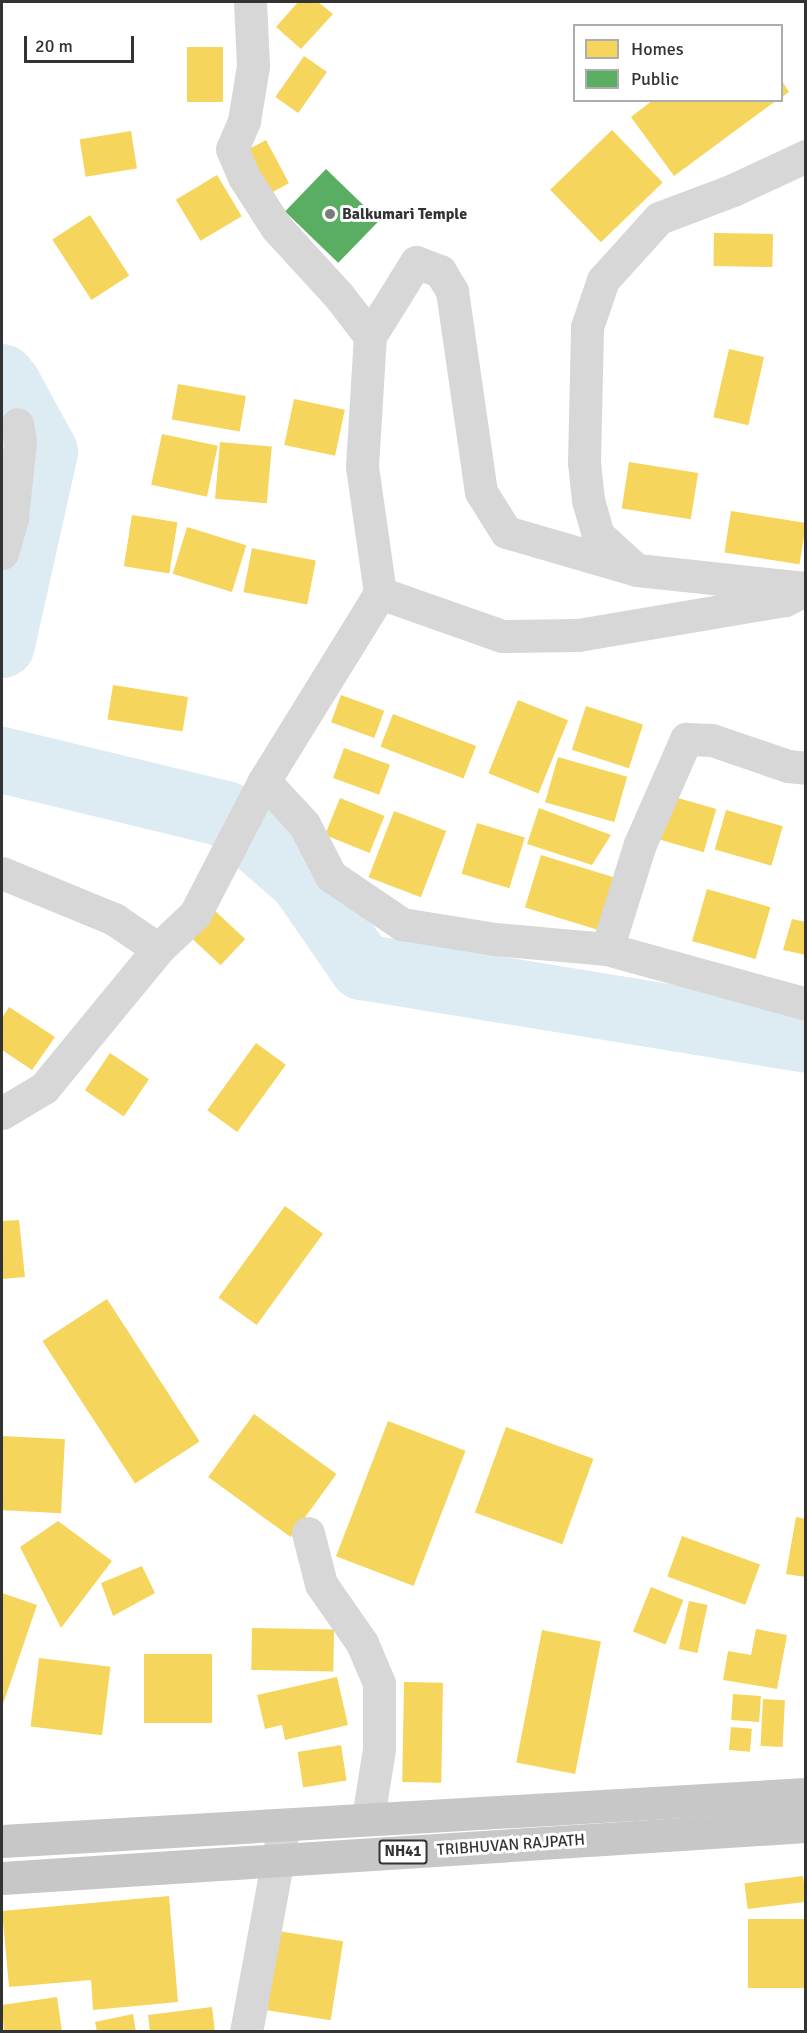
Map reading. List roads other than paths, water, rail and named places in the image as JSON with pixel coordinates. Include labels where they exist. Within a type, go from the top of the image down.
[{"type":"highway","name":"TRIBHUVAN RAJPATH","points":[[2,1841],[806,1794]]},
{"type":"highway","name":"TRIBHUVAN RAJPATH","points":[[2,1878],[278,1862],[806,1826]]},
{"type":"street","points":[[250,2],[253,66],[244,121],[232,149],[244,177],[276,227],[339,296],[370,336]]},
{"type":"street","points":[[637,570],[598,535],[588,500],[584,462],[586,327],[603,280],[659,218],[733,190],[806,156]]},
{"type":"street","points":[[2,1113],[44,1088],[158,949],[195,914],[225,850],[264,781],[380,593],[362,466],[370,336],[416,262],[441,271],[452,291],[481,492],[506,532],[637,570],[806,589]]},
{"type":"street","points":[[2,554],[12,517],[20,442],[17,424]]},
{"type":"street","points":[[380,593],[502,636],[578,635],[785,600],[806,589]]},
{"type":"street","points":[[607,949],[640,844],[686,739],[712,740],[788,765],[806,768]]},
{"type":"street","points":[[264,781],[304,824],[331,876],[402,924],[495,939],[607,949],[806,1004]]},
{"type":"street","points":[[2,873],[114,919],[158,949]]},
{"type":"street","points":[[308,1533],[321,1584],[362,1643],[379,1683],[379,1749],[368,1818]]},
{"type":"street","points":[[246,2031],[284,1825]]},
{"type":"waterway","points":[[2,377],[45,452],[2,645]]},
{"type":"waterway","points":[[2,760],[226,814],[302,880],[362,967],[806,1040]]},
{"type":"place","name":"Balkumari Temple","points":[[330,214]]}]
